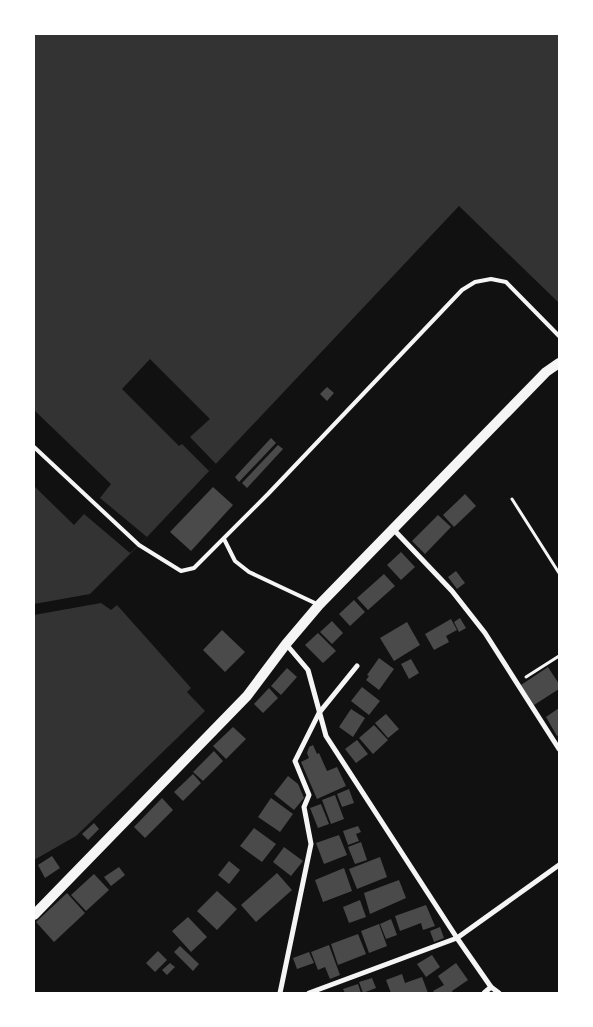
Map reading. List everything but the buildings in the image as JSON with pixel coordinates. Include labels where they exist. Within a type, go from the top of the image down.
[{"type":"main road","points":[[34,915],[247,696],[286,644],[319,605],[546,372],[559,363]]},
{"type":"street","points":[[394,530],[452,591],[485,633],[559,749]]},
{"type":"street","points":[[286,644],[308,670],[326,736],[457,938],[491,987],[499,993]]},
{"type":"street","points":[[280,993],[311,844],[304,807],[309,794],[296,761],[319,713],[357,666]]},
{"type":"street","points":[[309,993],[457,938],[559,865]]},
{"type":"street","points":[[484,993],[491,987]]},
{"type":"lane","points":[[34,446],[139,545],[180,571],[194,568],[224,539],[462,290],[491,279],[506,282],[559,336]]},
{"type":"lane","points":[[224,539],[235,561],[250,572],[319,605]]},
{"type":"path","points":[[512,499],[559,573]]},
{"type":"path","points":[[517,683],[559,656]]},
{"type":"shaded area","points":[[34,34],[559,34],[559,303],[459,206],[147,537],[90,594],[34,604]]},
{"type":"shaded area","points":[[101,603],[111,610],[117,605],[191,688],[187,692],[205,711],[76,836],[34,860],[34,615]]},
{"type":"pier","points":[[150,359],[210,419],[190,437],[216,464],[209,471],[182,444],[179,446],[122,389]]},
{"type":"pier","points":[[34,410],[111,484],[100,498],[147,537],[130,553],[84,514],[74,525],[34,486]]}]
